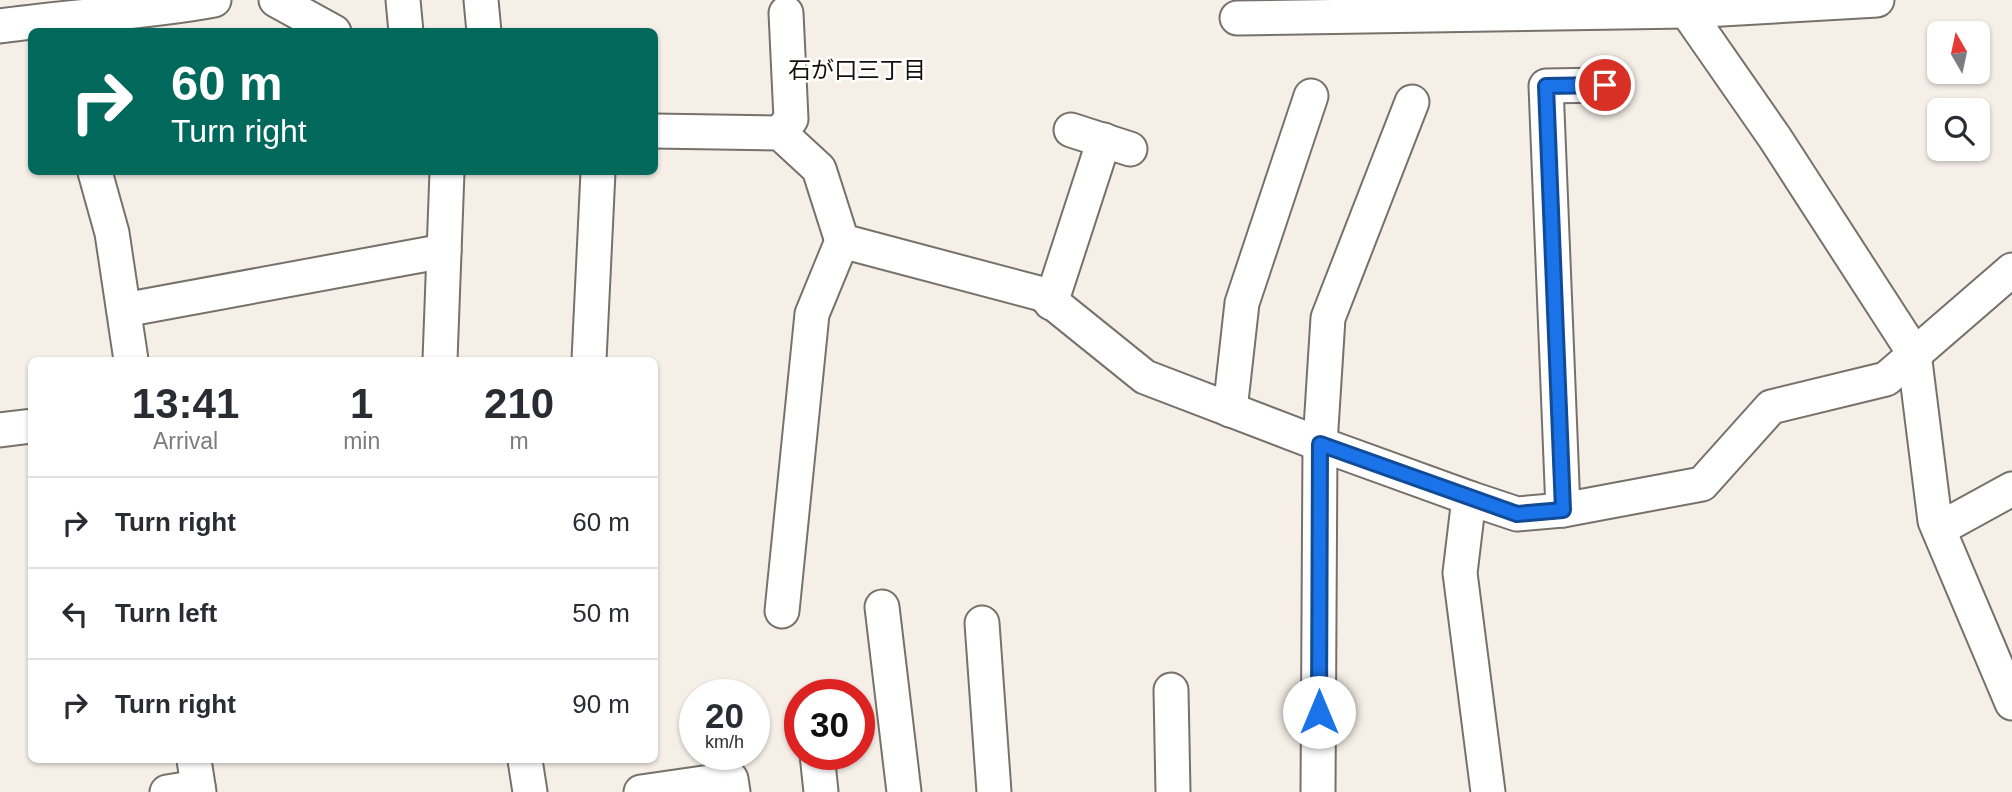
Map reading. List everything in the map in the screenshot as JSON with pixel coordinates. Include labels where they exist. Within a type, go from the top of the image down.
[{"type":"street","points":[[0,26],[51,17],[161,9],[214,0]]},
{"type":"street","points":[[276,0],[327,28]]},
{"type":"street","points":[[403,0],[406,28]]},
{"type":"street","points":[[481,0],[484,28]]},
{"type":"street","points":[[1237,18],[1423,8],[1683,6],[1877,0]]},
{"type":"street","points":[[1683,6],[1775,138],[1914,353],[1935,521],[2012,703]]},
{"type":"street","points":[[780,133],[791,120],[786,13]]},
{"type":"street","points":[[1563,510],[1546,86],[1605,85]]},
{"type":"street","points":[[1230,410],[1242,303],[1311,96]]},
{"type":"street","points":[[1318,792],[1320,444],[1328,318],[1412,102]]},
{"type":"street","points":[[1051,303],[1117,144],[1071,130]]},
{"type":"street","points":[[658,131],[780,133],[819,169],[842,241],[812,314],[782,611]]},
{"type":"street","points":[[96,175],[112,233],[131,357]]},
{"type":"street","points":[[440,357],[447,175]]},
{"type":"street","points":[[589,357],[598,175]]},
{"type":"street","points":[[842,241],[1042,294],[1145,376],[1320,444],[1517,514],[1563,510],[1702,484],[1771,407],[1886,379],[2012,270]]},
{"type":"street","points":[[124,310],[444,251]]},
{"type":"street","points":[[0,430],[28,426]]},
{"type":"street","points":[[1939,529],[2012,489]]},
{"type":"street","points":[[1469,498],[1460,573],[1488,792]]},
{"type":"street","points":[[882,607],[904,792]]},
{"type":"street","points":[[982,623],[994,792]]},
{"type":"street","points":[[1171,690],[1173,792]]},
{"type":"street","points":[[525,763],[530,792]]},
{"type":"street","points":[[819,770],[821,792]]},
{"type":"street","points":[[641,792],[731,779],[733,792]]},
{"type":"district","name":"石が口三丁目","points":[[857,70]]},
{"type":"route","points":[[1319,712],[1320,444],[1517,514],[1563,510],[1546,86],[1605,85]]}]
